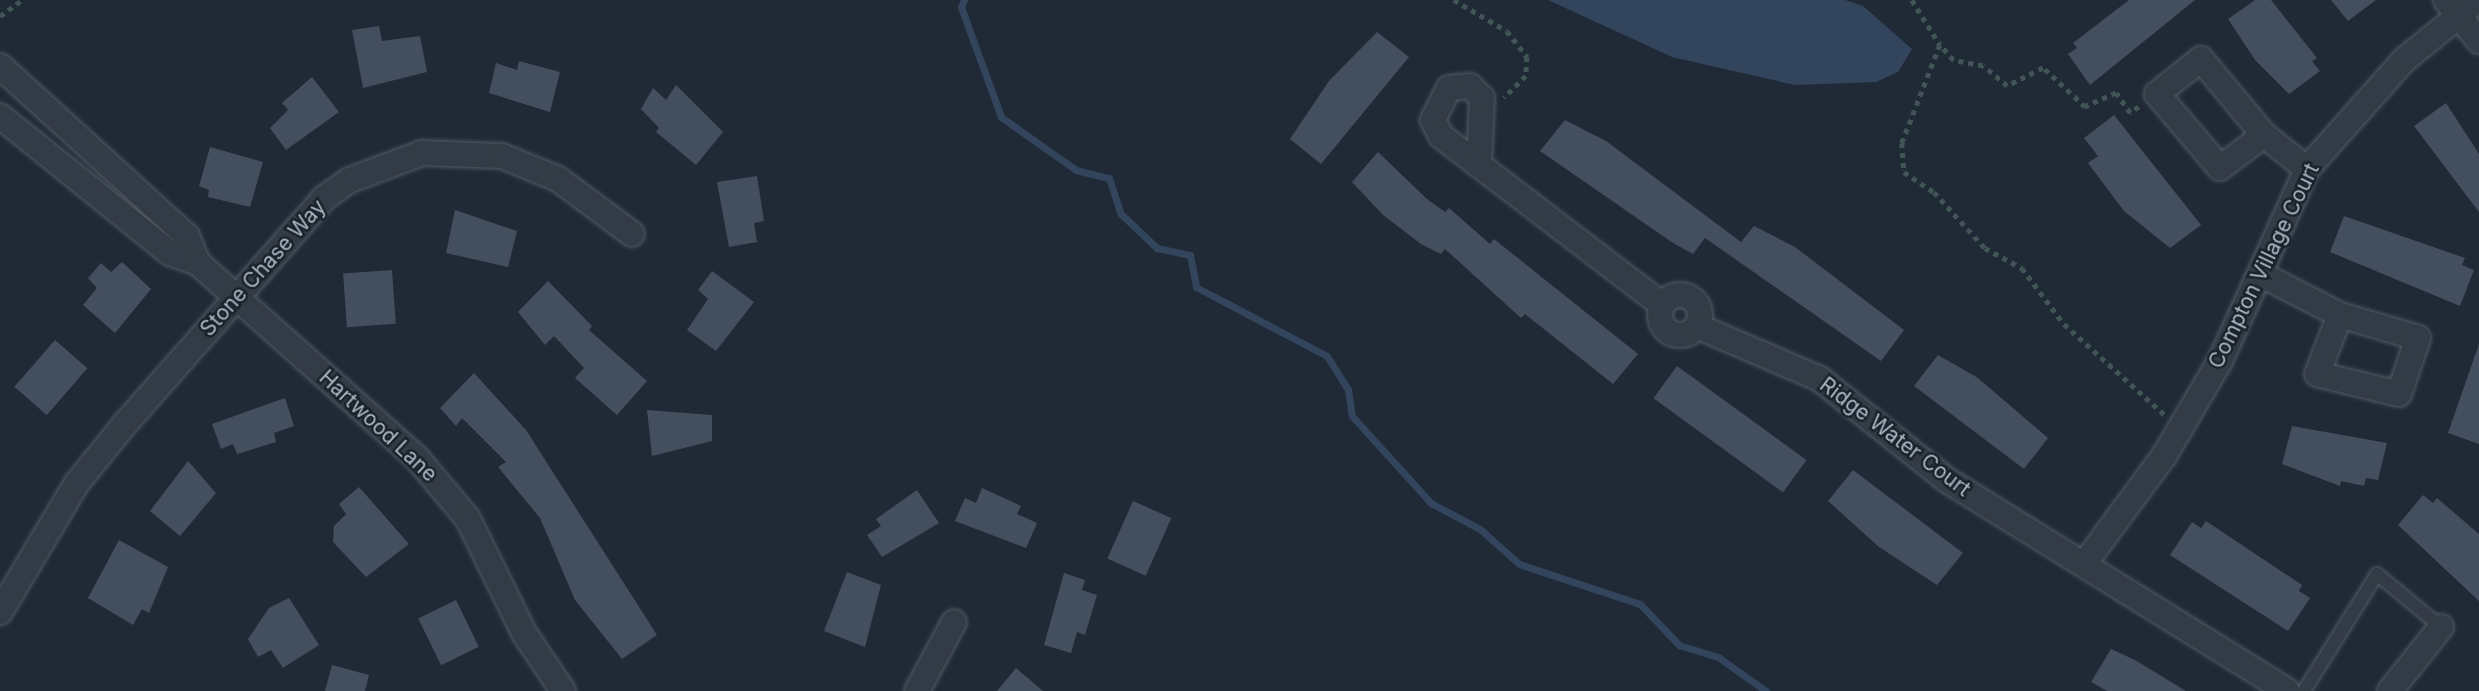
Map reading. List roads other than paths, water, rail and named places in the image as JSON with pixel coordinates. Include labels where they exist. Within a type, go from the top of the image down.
[{"type":"street","name":"Compton Village Court","points":[[2085,563],[2183,426],[2262,275],[2307,169],[2452,9],[2478,0]]},
{"type":"street","points":[[2452,9],[2479,41]]},
{"type":"street","points":[[2264,135],[2220,168],[2157,94],[2201,59],[2264,135],[2307,169]]},
{"type":"street","name":"Hartwood Lane","points":[[0,66],[187,236],[198,264]]},
{"type":"street","name":"Ridge Water Court","points":[[1479,165],[1484,106],[1470,86],[1449,88],[1433,120],[1441,136],[1661,304],[1680,294],[1690,297],[1698,305],[1697,326],[1820,379],[1947,480],[2085,563],[2287,691]]},
{"type":"street","name":"Hartwood Lane","points":[[0,117],[170,254],[198,264],[416,457],[449,495],[563,691]]},
{"type":"street","name":"Stone Chase Way","points":[[0,612],[77,483],[324,198],[375,167],[422,153],[475,151],[526,163],[558,179],[632,234]]},
{"type":"street","points":[[2262,275],[2340,315]]},
{"type":"street","points":[[917,691],[954,622]]},
{"type":"street","points":[[2390,691],[2441,627]]},
{"type":"lane","points":[[2304,691],[2377,574],[2441,627]]},
{"type":"water","points":[[1548,0],[1845,0],[1863,6],[1912,49],[1898,72],[1876,82],[1795,85],[1672,57]]},
{"type":"waterway","points":[[964,0],[961,7],[1001,117],[1076,170],[1109,178],[1121,214],[1157,248],[1190,255],[1196,287],[1327,356],[1348,389],[1352,416],[1431,503],[1480,529],[1519,564],[1640,604],[1679,645],[1718,657],[1766,691]]}]
